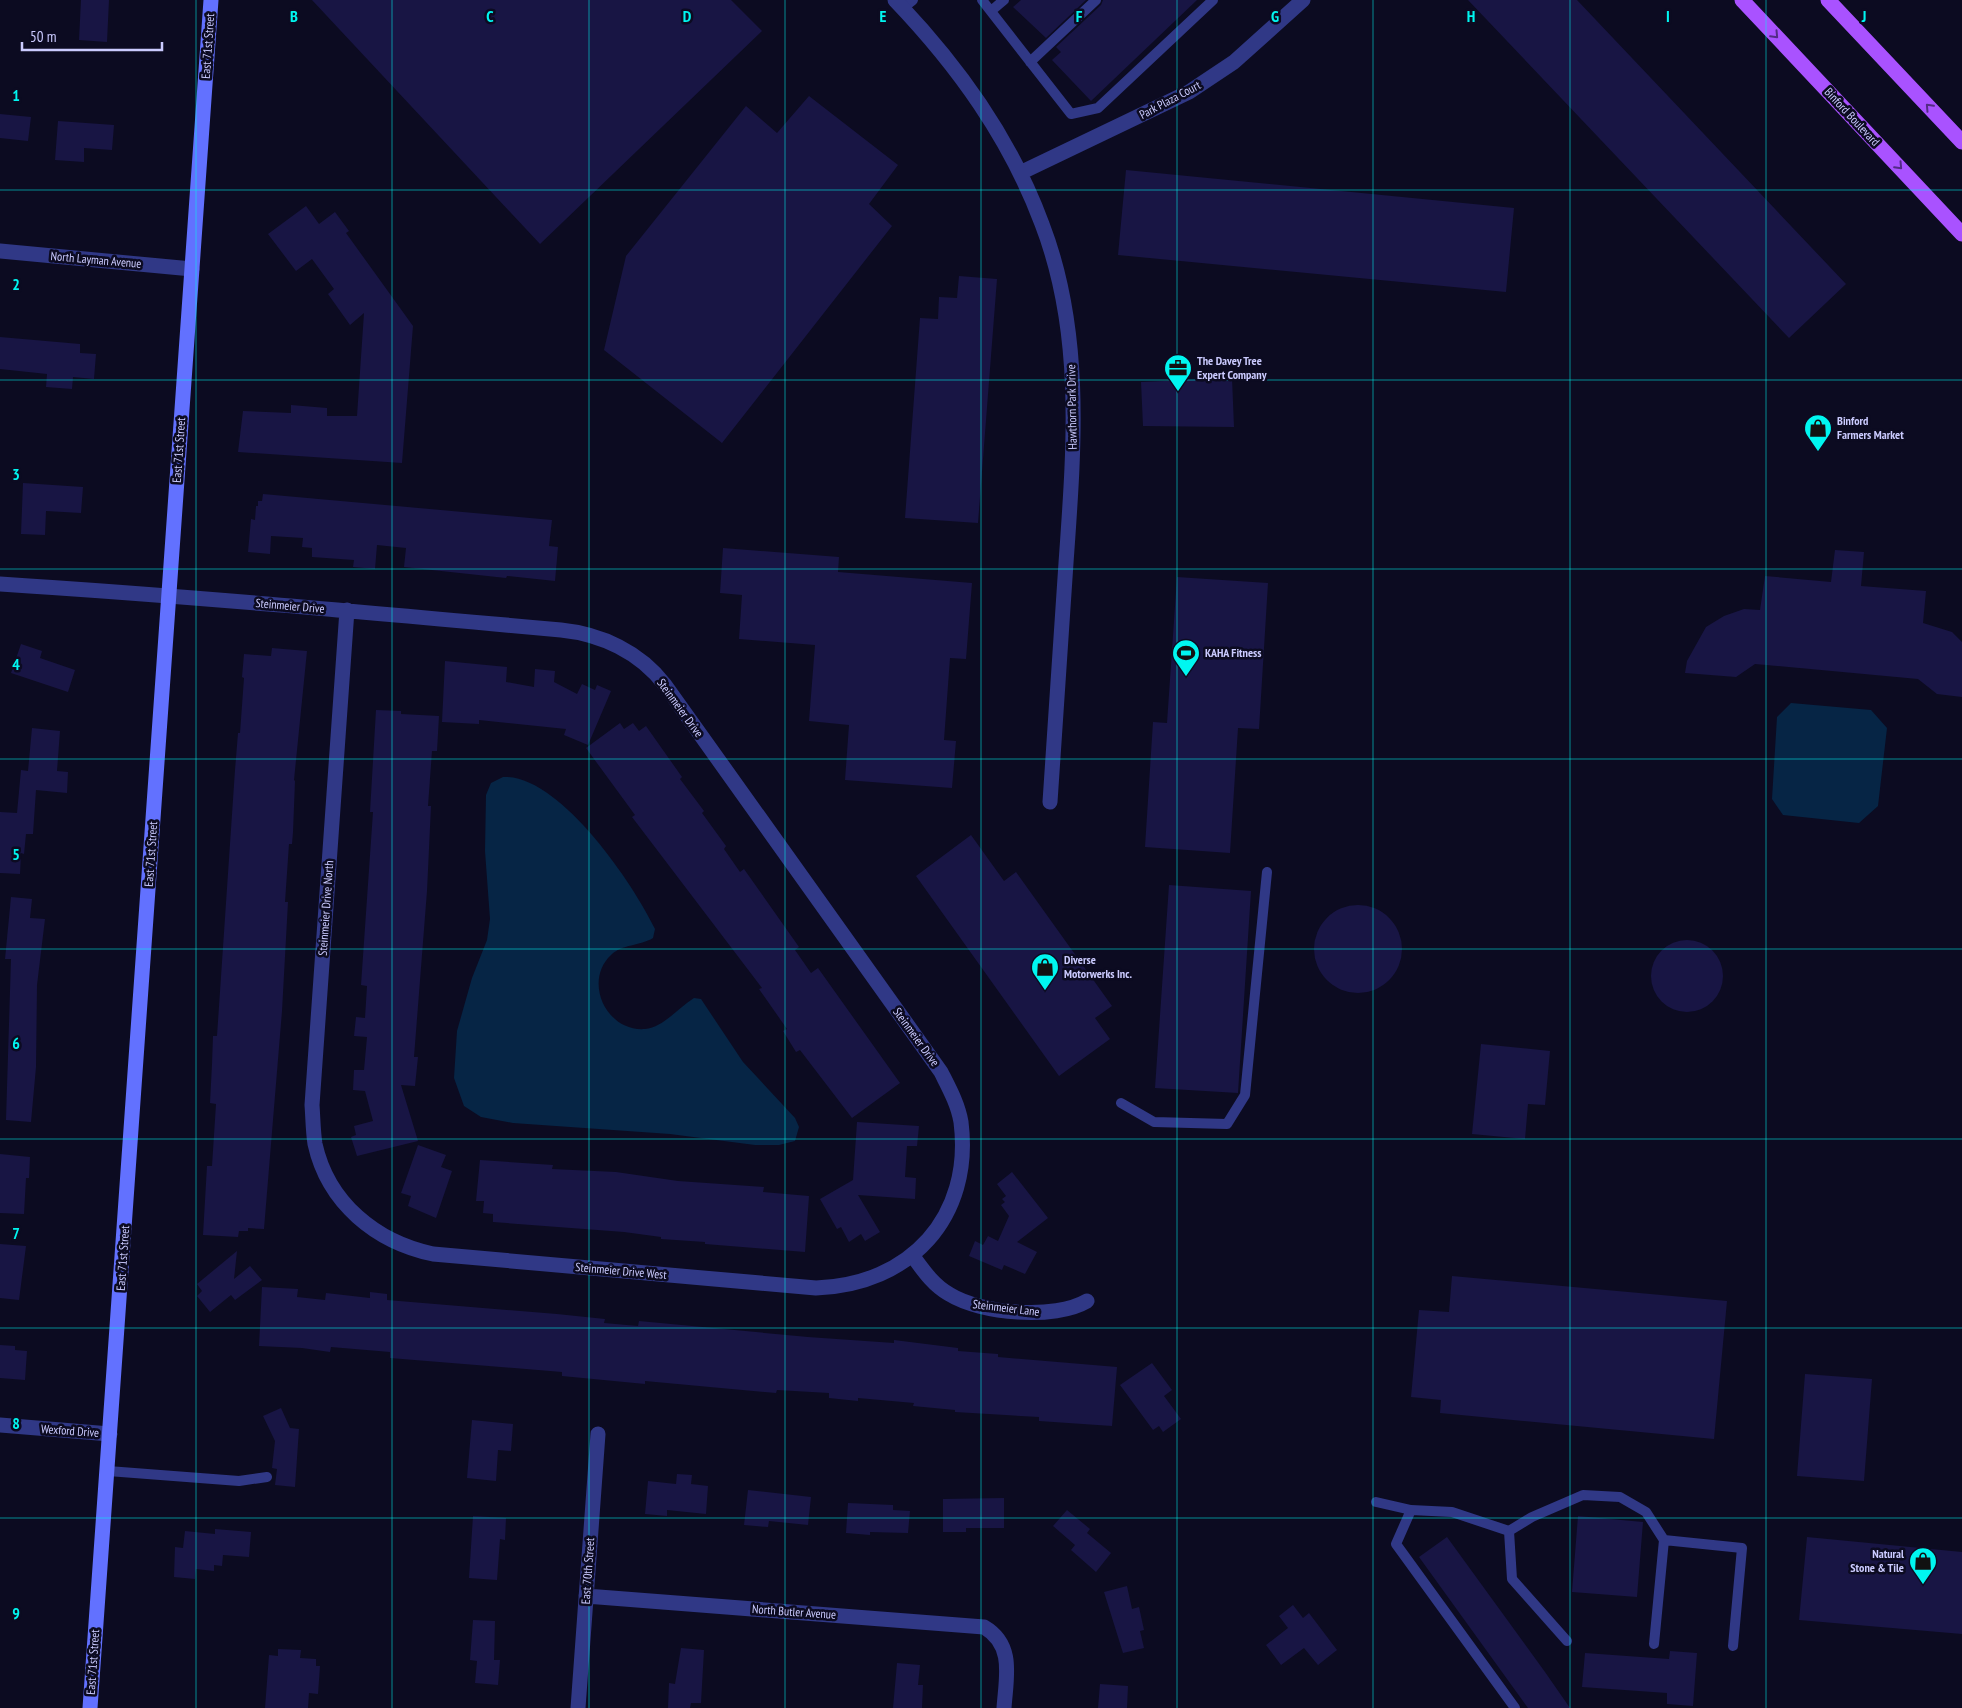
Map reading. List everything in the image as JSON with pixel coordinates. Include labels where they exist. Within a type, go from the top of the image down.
[{"type":"main road","name":"East 71st Street","points":[[90,1708],[211,0]]},
{"type":"main road","name":"Binford Boulevard","points":[[1742,0],[1962,234]]},
{"type":"main road","points":[[1828,0],[1962,142]]},
{"type":"street","name":"Park Plaza Court","points":[[1020,173],[1189,92],[1234,62],[1303,0]]},
{"type":"street","name":"Hawthorn Park Drive","points":[[904,3],[966,81],[998,133],[1020,173],[1043,226],[1059,284],[1074,380],[1073,456],[1050,802]]},
{"type":"street","name":"North Layman Avenue","points":[[0,251],[192,269]]},
{"type":"street","name":"Steinmeier Drive","points":[[0,584],[169,595],[578,632],[604,640],[626,651],[660,679],[941,1072],[953,1095],[960,1120],[963,1155],[956,1189],[942,1221],[932,1235],[912,1256]]},
{"type":"street","name":"Steinmeier Drive North","points":[[341,1199],[330,1183],[317,1150],[312,1105],[347,610]]},
{"type":"street","name":"Steinmeier Drive West","points":[[341,1199],[360,1220],[382,1236],[415,1250],[441,1255],[816,1288],[842,1287],[868,1281],[884,1274],[912,1256]]},
{"type":"street","name":"Steinmeier Lane","points":[[912,1256],[927,1276],[948,1294],[981,1307],[1054,1313],[1068,1310],[1087,1301]]},
{"type":"street","name":"Wexford Drive","points":[[0,1425],[110,1434]]},
{"type":"street","name":"East 70th Street","points":[[578,1708],[598,1434]]},
{"type":"street","name":"North Butler Avenue","points":[[586,1596],[978,1626],[990,1631],[998,1638],[1007,1658],[1004,1708]]},
{"type":"lane","points":[[982,0],[1071,114],[1098,108],[1212,0]]},
{"type":"lane","points":[[991,12],[1004,0]]},
{"type":"lane","points":[[1030,62],[1096,0]]},
{"type":"lane","points":[[1121,1103],[1154,1122],[1227,1124],[1241,1102],[1245,1095],[1252,1038],[1267,872]]},
{"type":"lane","points":[[108,1470],[239,1481],[267,1476]]},
{"type":"lane","points":[[1376,1502],[1411,1510],[1452,1512],[1509,1531],[1532,1517],[1584,1495],[1620,1497],[1646,1512],[1664,1540],[1654,1644]]},
{"type":"lane","points":[[1411,1510],[1396,1544],[1515,1708]]},
{"type":"lane","points":[[1509,1531],[1512,1578],[1567,1641]]},
{"type":"lane","points":[[1664,1540],[1742,1548],[1733,1646]]},
{"type":"water","points":[[1791,703],[1871,710],[1887,728],[1878,806],[1859,823],[1783,815],[1772,799],[1777,717]]},
{"type":"water","points":[[503,777],[525,781],[547,793],[570,812],[612,860],[630,885],[655,929],[653,938],[615,951],[603,966],[599,978],[599,991],[603,1003],[610,1014],[619,1022],[631,1028],[652,1028],[665,1021],[694,998],[701,999],[743,1062],[795,1118],[799,1127],[795,1141],[779,1145],[755,1145],[670,1134],[513,1123],[481,1117],[464,1106],[454,1078],[457,1031],[472,978],[487,940],[490,919],[485,851],[486,795],[491,783]]},
{"type":"building","points":[[81,0],[109,0],[107,42],[79,40]]},
{"type":"building","points":[[312,0],[731,0],[762,31],[540,244]]},
{"type":"building","points":[[1021,0],[1086,0],[1046,38],[1013,7]]},
{"type":"building","points":[[1103,0],[1197,0],[1091,101],[1052,60],[1061,52],[1056,47],[1101,5]]},
{"type":"building","points":[[1468,0],[1577,0],[1846,284],[1789,338]]},
{"type":"building","points":[[809,96],[898,165],[869,204],[892,226],[722,443],[604,350],[626,256],[746,106],[777,133]]},
{"type":"building","points":[[0,114],[31,117],[28,141],[0,138]]},
{"type":"building","points":[[58,121],[114,125],[112,150],[84,148],[84,162],[55,160]]},
{"type":"building","points":[[1126,170],[1514,208],[1506,292],[1118,255]]},
{"type":"building","points":[[306,206],[319,224],[335,212],[349,231],[346,233],[413,326],[402,463],[238,452],[243,411],[291,413],[291,405],[327,408],[327,416],[357,416],[364,313],[350,325],[328,294],[334,289],[312,259],[296,271],[268,234]]},
{"type":"building","points":[[959,276],[997,279],[978,523],[905,518],[920,318],[938,319],[939,297],[957,298]]},
{"type":"building","points":[[0,337],[80,344],[80,353],[96,354],[94,379],[73,377],[72,389],[46,387],[47,374],[0,369]]},
{"type":"building","points":[[1232,378],[1234,427],[1143,426],[1141,382]]},
{"type":"building","points":[[23,483],[83,487],[81,513],[46,511],[45,535],[21,534]]},
{"type":"building","points":[[263,494],[552,520],[549,546],[558,547],[555,581],[507,576],[506,578],[404,567],[406,548],[377,545],[375,569],[353,567],[354,560],[312,557],[312,548],[302,547],[303,538],[271,536],[270,554],[248,552],[251,519],[255,520],[256,506],[258,506],[258,501],[262,501]]},
{"type":"building","points":[[723,548],[839,557],[838,572],[972,583],[966,659],[950,658],[944,740],[956,741],[952,788],[845,780],[849,725],[809,721],[815,645],[739,639],[742,595],[720,593]]},
{"type":"building","points":[[1835,550],[1864,552],[1861,586],[1926,591],[1923,623],[1952,632],[1962,642],[1962,697],[1937,694],[1918,679],[1755,664],[1736,677],[1685,673],[1687,661],[1706,627],[1724,616],[1744,609],[1760,610],[1765,576],[1831,582]]},
{"type":"building","points":[[1177,577],[1268,583],[1259,729],[1238,728],[1230,853],[1145,847],[1153,722],[1167,723]]},
{"type":"building","points":[[21,644],[42,651],[40,658],[75,670],[68,692],[11,673]]},
{"type":"building","points":[[272,648],[307,651],[294,780],[292,844],[289,844],[285,902],[288,902],[282,1011],[264,1229],[248,1228],[248,1231],[239,1231],[238,1237],[203,1235],[207,1166],[212,1166],[216,1104],[210,1103],[213,1036],[217,1036],[235,770],[244,678],[242,677],[244,654],[271,656]]},
{"type":"building","points":[[445,661],[507,667],[506,682],[534,687],[535,669],[555,671],[554,682],[577,694],[582,684],[595,690],[597,685],[611,691],[588,745],[564,735],[566,729],[479,720],[479,724],[442,722]]},
{"type":"building","points":[[376,710],[401,711],[401,714],[439,716],[437,751],[432,751],[428,806],[431,806],[427,891],[414,1057],[418,1057],[415,1086],[401,1085],[418,1141],[357,1156],[351,1137],[356,1135],[354,1126],[373,1121],[365,1091],[353,1090],[354,1070],[364,1070],[367,1037],[354,1036],[356,1017],[365,1018],[367,986],[361,985],[373,812],[370,812]]},
{"type":"building","points":[[620,723],[624,729],[633,723],[639,731],[646,726],[682,777],[680,779],[704,811],[702,813],[726,846],[724,849],[740,872],[744,869],[799,947],[795,950],[811,973],[818,968],[900,1083],[852,1118],[800,1050],[796,1052],[783,1031],[787,1029],[759,989],[762,988],[632,817],[635,815],[586,748]]},
{"type":"building","points":[[32,728],[60,731],[57,771],[68,772],[67,793],[36,790],[33,834],[26,834],[24,854],[21,853],[20,874],[0,873],[0,812],[17,813],[21,770],[28,771]]},
{"type":"building","points":[[971,835],[1004,881],[1016,872],[1112,1006],[1095,1018],[1110,1039],[1059,1076],[916,876]]},
{"type":"building","points":[[1169,885],[1251,891],[1238,1093],[1155,1088]]},
{"type":"building","points":[[11,897],[32,899],[30,918],[45,919],[37,985],[36,1067],[31,1122],[6,1120],[11,959],[5,959]]},
{"type":"building","points":[[1358,905],[1375,908],[1383,912],[1395,924],[1399,932],[1402,949],[1399,966],[1395,974],[1383,986],[1375,990],[1358,993],[1341,990],[1333,986],[1321,974],[1317,966],[1314,949],[1317,932],[1321,924],[1333,912],[1341,908]]},
{"type":"building","points":[[1687,940],[1707,946],[1717,956],[1723,976],[1717,996],[1707,1006],[1687,1012],[1667,1006],[1657,996],[1651,976],[1657,956],[1667,946]]},
{"type":"building","points":[[1481,1044],[1550,1051],[1545,1105],[1528,1104],[1525,1139],[1472,1134]]},
{"type":"building","points":[[857,1122],[919,1126],[917,1146],[907,1146],[905,1177],[916,1178],[915,1199],[858,1195],[880,1232],[865,1241],[861,1234],[849,1242],[841,1227],[837,1229],[820,1199],[853,1180]]},
{"type":"building","points":[[418,1145],[446,1155],[441,1167],[452,1171],[436,1218],[408,1206],[411,1196],[401,1193]]},
{"type":"building","points":[[0,1154],[30,1157],[29,1178],[26,1178],[24,1214],[0,1213]]},
{"type":"building","points":[[480,1160],[553,1165],[552,1169],[616,1172],[678,1181],[764,1187],[763,1192],[809,1196],[805,1252],[705,1244],[705,1242],[661,1239],[661,1237],[624,1232],[493,1222],[493,1214],[483,1213],[484,1201],[476,1201]]},
{"type":"building","points":[[1012,1172],[1048,1218],[1017,1242],[1037,1252],[1025,1274],[1004,1265],[1002,1270],[969,1256],[975,1241],[983,1245],[988,1236],[998,1241],[1009,1216],[1001,1205],[1005,1202],[1002,1199],[1006,1196],[997,1184]]},
{"type":"building","points":[[0,1244],[26,1246],[19,1300],[0,1298]]},
{"type":"building","points":[[237,1251],[234,1279],[250,1266],[262,1280],[235,1300],[231,1295],[210,1312],[197,1296],[202,1291],[197,1284]]},
{"type":"building","points":[[1452,1276],[1727,1301],[1714,1439],[1440,1413],[1441,1400],[1411,1397],[1419,1310],[1449,1312]]},
{"type":"building","points":[[262,1287],[298,1289],[297,1297],[325,1300],[326,1293],[370,1298],[370,1292],[387,1294],[387,1300],[605,1319],[604,1323],[638,1326],[639,1321],[808,1337],[894,1343],[894,1340],[958,1348],[958,1351],[998,1354],[998,1357],[1117,1367],[1112,1426],[1039,1421],[1039,1417],[955,1412],[955,1410],[913,1406],[914,1403],[858,1398],[858,1401],[829,1398],[829,1393],[777,1390],[776,1393],[645,1381],[645,1384],[562,1376],[562,1372],[390,1358],[390,1352],[331,1347],[330,1352],[302,1348],[259,1346]]},
{"type":"building","points":[[0,1345],[15,1346],[15,1350],[27,1351],[25,1380],[0,1378]]},
{"type":"building","points":[[1152,1363],[1172,1390],[1164,1396],[1181,1419],[1163,1432],[1159,1426],[1153,1430],[1120,1385]]},
{"type":"building","points":[[1805,1374],[1872,1379],[1864,1481],[1797,1476]]},
{"type":"building","points":[[281,1408],[290,1428],[299,1429],[295,1487],[275,1485],[277,1469],[272,1468],[275,1441],[263,1416]]},
{"type":"building","points":[[472,1420],[513,1424],[511,1451],[498,1450],[496,1481],[467,1478]]},
{"type":"building","points":[[677,1474],[692,1475],[691,1484],[708,1486],[706,1514],[667,1510],[667,1516],[645,1514],[648,1481],[676,1484]]},
{"type":"building","points":[[748,1490],[811,1497],[808,1525],[769,1521],[768,1527],[744,1525]]},
{"type":"building","points":[[1004,1498],[1004,1528],[966,1528],[966,1532],[943,1532],[943,1499]]},
{"type":"building","points":[[848,1503],[893,1505],[893,1510],[910,1511],[908,1533],[870,1532],[870,1535],[846,1533]]},
{"type":"building","points":[[1067,1510],[1090,1529],[1087,1533],[1111,1553],[1096,1572],[1071,1550],[1075,1545],[1053,1526]]},
{"type":"building","points":[[473,1516],[506,1518],[505,1540],[500,1539],[497,1580],[469,1578]]},
{"type":"building","points":[[1578,1516],[1643,1522],[1637,1597],[1572,1592]]},
{"type":"building","points":[[215,1529],[251,1532],[249,1557],[223,1555],[222,1566],[214,1565],[214,1571],[196,1569],[195,1579],[174,1577],[175,1547],[183,1548],[185,1531],[215,1534]]},
{"type":"building","points":[[1447,1537],[1570,1708],[1528,1708],[1419,1557]]},
{"type":"building","points":[[1807,1537],[1962,1552],[1962,1634],[1799,1620]]},
{"type":"building","points":[[1127,1586],[1132,1609],[1139,1607],[1144,1630],[1140,1631],[1144,1648],[1123,1653],[1104,1592]]},
{"type":"building","points":[[1293,1605],[1303,1618],[1309,1613],[1337,1650],[1318,1665],[1304,1648],[1281,1665],[1266,1645],[1288,1628],[1279,1616]]},
{"type":"building","points":[[473,1620],[495,1621],[494,1660],[500,1660],[498,1685],[475,1683],[477,1661],[470,1660]]},
{"type":"building","points":[[681,1648],[704,1650],[701,1703],[691,1703],[690,1708],[668,1708],[669,1683],[675,1684]]},
{"type":"building","points":[[278,1649],[301,1650],[300,1658],[316,1659],[316,1666],[320,1666],[318,1694],[309,1693],[308,1708],[265,1708],[269,1655],[278,1656]]},
{"type":"building","points":[[1670,1651],[1697,1653],[1693,1706],[1667,1704],[1667,1693],[1582,1687],[1585,1653],[1669,1659]]},
{"type":"building","points":[[897,1663],[920,1665],[918,1685],[923,1685],[922,1708],[893,1708]]},
{"type":"building","points":[[1100,1684],[1128,1686],[1127,1708],[1098,1708]]},
{"type":"place","name":"The Davey Tree Expert Company","points":[[1178,392]]},
{"type":"place","name":"Binford Farmers Market","points":[[1818,452]]},
{"type":"place","name":"KAHA Fitness","points":[[1186,677]]},
{"type":"place","name":"Diverse Motorwerks Inc.","points":[[1045,991]]},
{"type":"place","name":"Natural Stone & Tile","points":[[1923,1585]]}]
